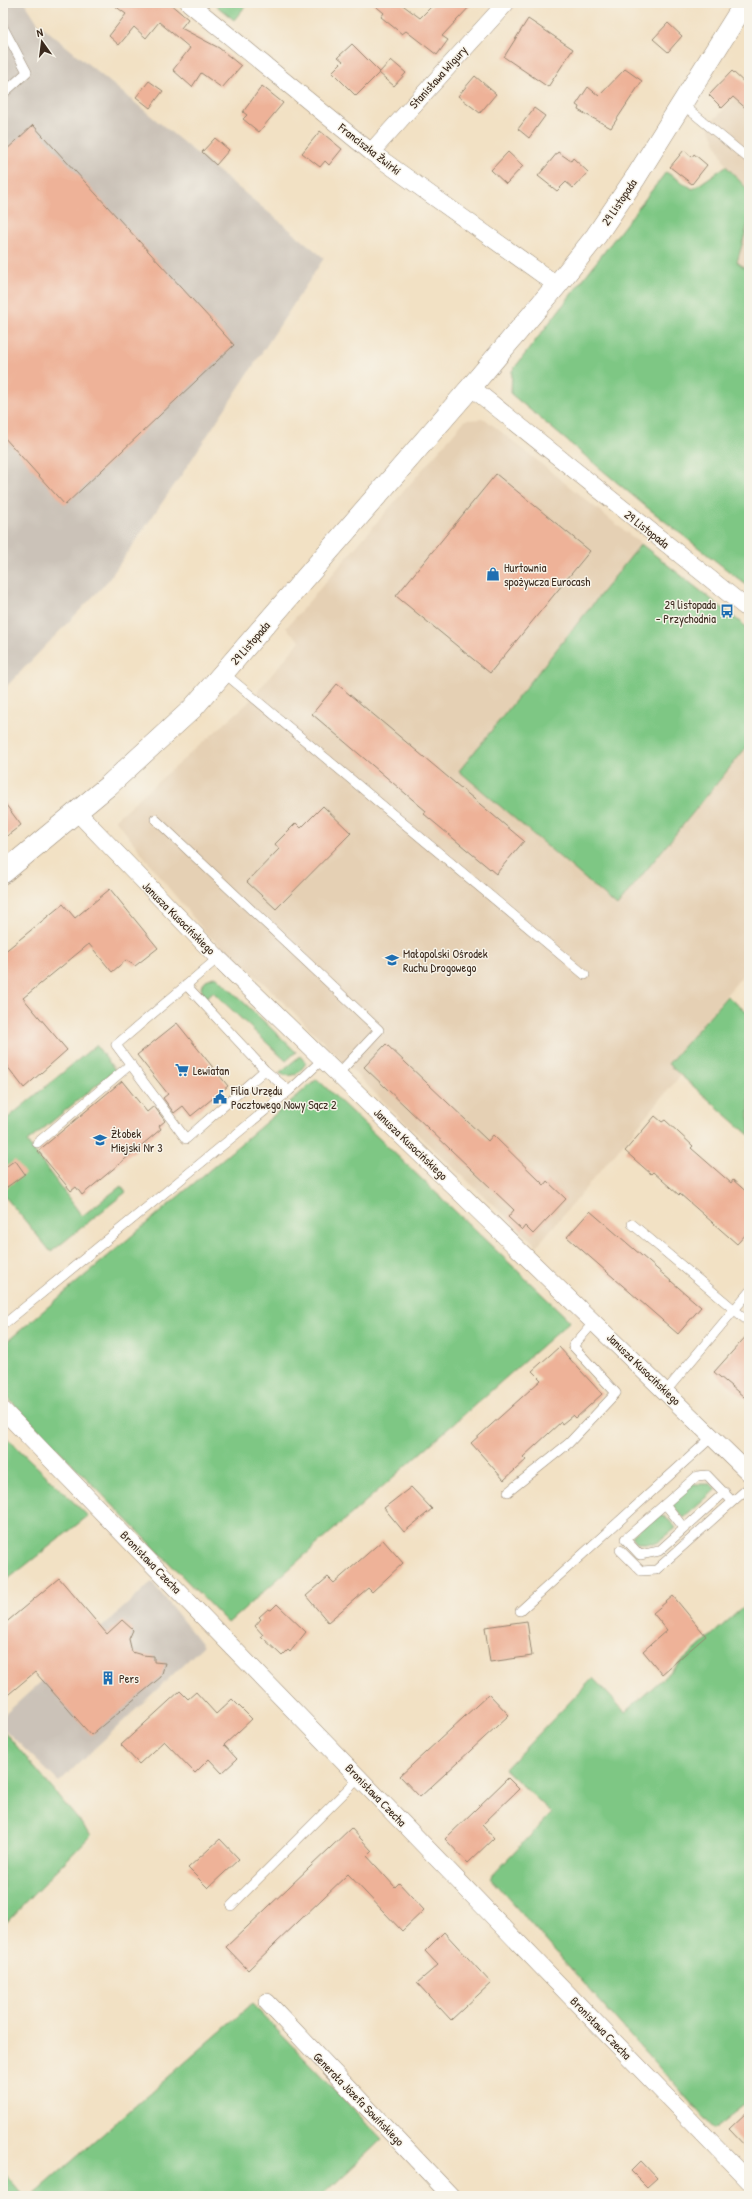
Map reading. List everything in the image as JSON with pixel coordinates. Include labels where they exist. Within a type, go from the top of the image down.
[{"type":"street","name":"Franciszka Żwirki","points":[[190,3],[371,152],[557,285]]},
{"type":"street","name":"Stanisława Wigury","points":[[371,152],[506,3]]},
{"type":"street","name":"29 Listopada","points":[[3,873],[77,812],[192,709],[471,387],[557,285],[612,212],[745,3]]},
{"type":"street","name":"29 Listopada","points":[[471,387],[749,610]]},
{"type":"street","name":"Janusza Kusocińskiego","points":[[77,812],[218,958],[595,1321],[749,1472]]},
{"type":"street","name":"Bronisława Czecha","points":[[3,1410],[749,2181]]},
{"type":"street","name":"Generała Józefa Sowińskiego","points":[[266,2002],[451,2196]]},
{"type":"lane","points":[[3,27],[27,72],[3,94]]},
{"type":"lane","points":[[682,104],[749,159]]},
{"type":"lane","points":[[224,673],[585,975]]},
{"type":"lane","points":[[155,819],[379,1030],[338,1074]]},
{"type":"lane","points":[[218,958],[116,1045],[186,1139],[265,1070]]},
{"type":"lane","points":[[186,985],[265,1070],[289,1092]]},
{"type":"lane","points":[[3,1325],[289,1092],[323,1059]]},
{"type":"lane","points":[[37,1143],[131,1064]]},
{"type":"lane","points":[[632,1224],[749,1322]]},
{"type":"lane","points":[[666,1391],[749,1292]]},
{"type":"lane","points":[[508,1492],[569,1444],[616,1394],[573,1346],[595,1321]]},
{"type":"lane","points":[[520,1611],[712,1437]]},
{"type":"lane","points":[[725,1492],[659,1551],[640,1555],[625,1538],[697,1476],[707,1475],[725,1492],[732,1501]]},
{"type":"lane","points":[[620,1550],[641,1571],[656,1570],[749,1487]]},
{"type":"lane","points":[[665,1504],[684,1528]]},
{"type":"lane","points":[[231,1906],[359,1778]]},
{"type":"shaded area","points":[[3,3],[25,3],[38,23],[324,258],[184,471],[107,582],[3,690]]},
{"type":"shaded area","points":[[749,85],[749,191],[726,166],[708,125]]},
{"type":"shaded area","points":[[749,220],[749,271],[737,262]]},
{"type":"shaded area","points":[[485,419],[641,544],[459,772],[617,906],[749,744],[749,968],[668,1064],[681,1075],[537,1246],[392,1110],[267,986],[207,934],[167,886],[115,819],[247,704],[300,641],[286,628],[465,420]]},
{"type":"shaded area","points":[[152,1582],[203,1646],[59,1782],[3,1728],[3,1716]]},
{"type":"green space","points":[[213,3],[248,3],[234,20]]},
{"type":"green space","points":[[726,166],[749,191],[749,220],[737,262],[749,271],[749,587],[644,505],[511,394],[512,371],[666,172],[693,189]]},
{"type":"green space","points":[[641,544],[749,629],[749,744],[617,906],[459,771]]},
{"type":"green space","points":[[216,976],[296,1052],[286,1061],[213,992],[204,999],[201,987],[206,980]]},
{"type":"green space","points":[[727,996],[749,1014],[749,1135],[668,1064]]},
{"type":"green space","points":[[96,1045],[115,1070],[27,1142],[82,1216],[121,1186],[126,1192],[51,1252],[3,1194],[3,1122]]},
{"type":"green space","points":[[300,1056],[306,1063],[298,1073],[288,1076],[279,1073]]},
{"type":"green space","points":[[317,1079],[570,1321],[228,1623],[3,1393],[3,1345]]},
{"type":"green space","points":[[3,1434],[88,1516],[3,1583]]},
{"type":"green space","points":[[691,1484],[710,1484],[716,1489],[684,1518],[672,1505],[673,1500]]},
{"type":"green space","points":[[658,1513],[666,1517],[676,1528],[657,1543],[637,1543],[632,1536]]},
{"type":"green space","points":[[749,1602],[749,2102],[714,2129],[490,1878],[552,1813],[505,1769],[593,1678],[625,1712]]},
{"type":"green space","points":[[3,1730],[91,1835],[3,1926]]},
{"type":"green space","points":[[252,2004],[382,2139],[322,2196],[32,2196]]},
{"type":"green space","points":[[3,2172],[23,2196],[3,2196]]},
{"type":"building","points":[[111,3],[169,3],[188,19],[181,28],[219,48],[241,66],[222,88],[201,73],[192,87],[173,70],[190,48],[159,22],[146,38],[134,27],[119,45],[109,36],[126,14]]},
{"type":"building","points":[[372,3],[400,3],[420,18],[435,3],[473,3],[442,36],[448,40],[437,55],[406,31],[402,34],[381,17],[384,13]]},
{"type":"building","points":[[528,19],[573,49],[548,87],[504,57]]},
{"type":"building","points":[[668,23],[682,36],[668,52],[653,39]]},
{"type":"building","points":[[352,44],[380,72],[356,96],[332,72],[343,61],[338,57]]},
{"type":"building","points":[[391,60],[406,73],[394,86],[379,73]]},
{"type":"building","points":[[625,69],[642,81],[611,128],[578,110],[579,107],[576,105],[588,87],[599,96]]},
{"type":"building","points":[[732,71],[749,87],[749,111],[733,97],[722,108],[709,95]]},
{"type":"building","points":[[475,76],[496,94],[480,113],[458,96]]},
{"type":"building","points":[[149,81],[163,91],[150,108],[136,97]]},
{"type":"building","points":[[262,86],[283,103],[259,132],[243,119],[247,115],[243,112]]},
{"type":"building","points":[[534,108],[545,116],[529,138],[518,129]]},
{"type":"building","points":[[33,125],[234,345],[65,505],[3,436],[3,153]]},
{"type":"building","points":[[320,131],[342,149],[329,165],[325,161],[320,167],[302,153]]},
{"type":"building","points":[[215,138],[229,150],[216,165],[202,152]]},
{"type":"building","points":[[684,150],[692,157],[694,154],[707,165],[692,184],[670,167]]},
{"type":"building","points":[[508,152],[523,166],[506,184],[491,170]]},
{"type":"building","points":[[558,152],[571,161],[573,158],[588,172],[573,188],[566,182],[557,191],[538,176]]},
{"type":"building","name":"Hurtownia spożywcza Eurocash","points":[[496,474],[590,551],[490,673],[396,596]]},
{"type":"building","points":[[337,684],[524,841],[496,874],[424,814],[426,811],[312,714]]},
{"type":"building","points":[[3,801],[21,825],[3,839]]},
{"type":"building","points":[[323,806],[351,833],[276,909],[247,882],[279,849],[275,844],[296,823],[301,828]]},
{"type":"building","points":[[110,889],[158,948],[135,966],[126,960],[112,972],[89,944],[23,998],[67,1050],[24,1088],[3,1061],[3,953],[63,904],[75,918]]},
{"type":"building","name":"Lewiatan","points":[[177,1023],[228,1086],[191,1116],[183,1106],[174,1113],[163,1098],[168,1094],[137,1055]]},
{"type":"building","points":[[386,1044],[488,1141],[493,1135],[544,1185],[547,1181],[566,1199],[533,1234],[525,1226],[522,1230],[508,1217],[514,1210],[364,1067]]},
{"type":"building","points":[[122,1081],[147,1112],[154,1106],[165,1121],[159,1126],[161,1129],[82,1195],[76,1187],[71,1191],[38,1151]]},
{"type":"building","points":[[655,1116],[662,1122],[665,1120],[693,1146],[691,1148],[731,1183],[733,1180],[749,1194],[749,1231],[737,1244],[680,1194],[679,1195],[653,1172],[651,1174],[625,1151]]},
{"type":"building","points":[[15,1160],[25,1174],[3,1190],[3,1169]]},
{"type":"building","points":[[590,1211],[701,1307],[678,1334],[567,1237]]},
{"type":"building","points":[[749,1333],[749,1401],[714,1372]]},
{"type":"building","points":[[559,1347],[602,1394],[576,1418],[573,1415],[562,1424],[561,1422],[523,1457],[526,1460],[504,1480],[471,1443],[541,1380],[532,1371]]},
{"type":"building","points":[[411,1487],[432,1509],[404,1532],[384,1508]]},
{"type":"building","points":[[383,1540],[403,1563],[372,1592],[368,1588],[328,1622],[306,1596],[328,1577],[334,1583]]},
{"type":"building","points":[[59,1578],[107,1634],[122,1620],[133,1630],[129,1639],[132,1652],[154,1656],[154,1662],[165,1663],[161,1677],[91,1735],[35,1672],[3,1699],[3,1625]]},
{"type":"building","points":[[673,1596],[706,1636],[662,1674],[643,1651],[667,1630],[653,1613]]},
{"type":"building","points":[[277,1604],[306,1632],[290,1652],[288,1650],[282,1656],[261,1636],[263,1635],[255,1626],[261,1619],[259,1617],[268,1609],[271,1610]]},
{"type":"building","points":[[527,1621],[532,1656],[490,1662],[485,1627]]},
{"type":"building","points":[[180,1691],[188,1699],[196,1692],[216,1714],[232,1699],[252,1719],[224,1745],[237,1759],[222,1773],[209,1759],[195,1773],[164,1741],[139,1764],[121,1745]]},
{"type":"building","points":[[489,1694],[509,1715],[420,1797],[400,1776]]},
{"type":"building","points":[[508,1778],[519,1789],[482,1825],[494,1838],[468,1863],[445,1839]]},
{"type":"building","points":[[351,1828],[372,1851],[367,1856],[395,1887],[399,1883],[424,1910],[402,1931],[348,1874],[248,1970],[226,1947]]},
{"type":"building","points":[[220,1839],[239,1859],[208,1888],[188,1868]]},
{"type":"building","points":[[444,1932],[491,1983],[451,2020],[417,1983],[438,1965],[425,1951]]},
{"type":"building","points":[[749,2110],[749,2150],[729,2129]]},
{"type":"building","points":[[641,2161],[657,2178],[647,2187],[631,2171]]},
{"type":"place","name":"Hurtownia spożywcza Eurocash","points":[[493,574]]},
{"type":"place","name":"29 listopada - Przychodnia","points":[[727,611]]},
{"type":"place","name":"Małopolski Ośrodek Ruchu Drogowego","points":[[392,960]]},
{"type":"place","name":"Lewiatan","points":[[182,1070]]},
{"type":"place","name":"Filia Urzędu Pocztowego Nowy Sącz 2","points":[[220,1097]]},
{"type":"place","name":"Żłobek Miejski Nr 3","points":[[100,1140]]},
{"type":"place","name":"Pers","points":[[108,1678]]}]
